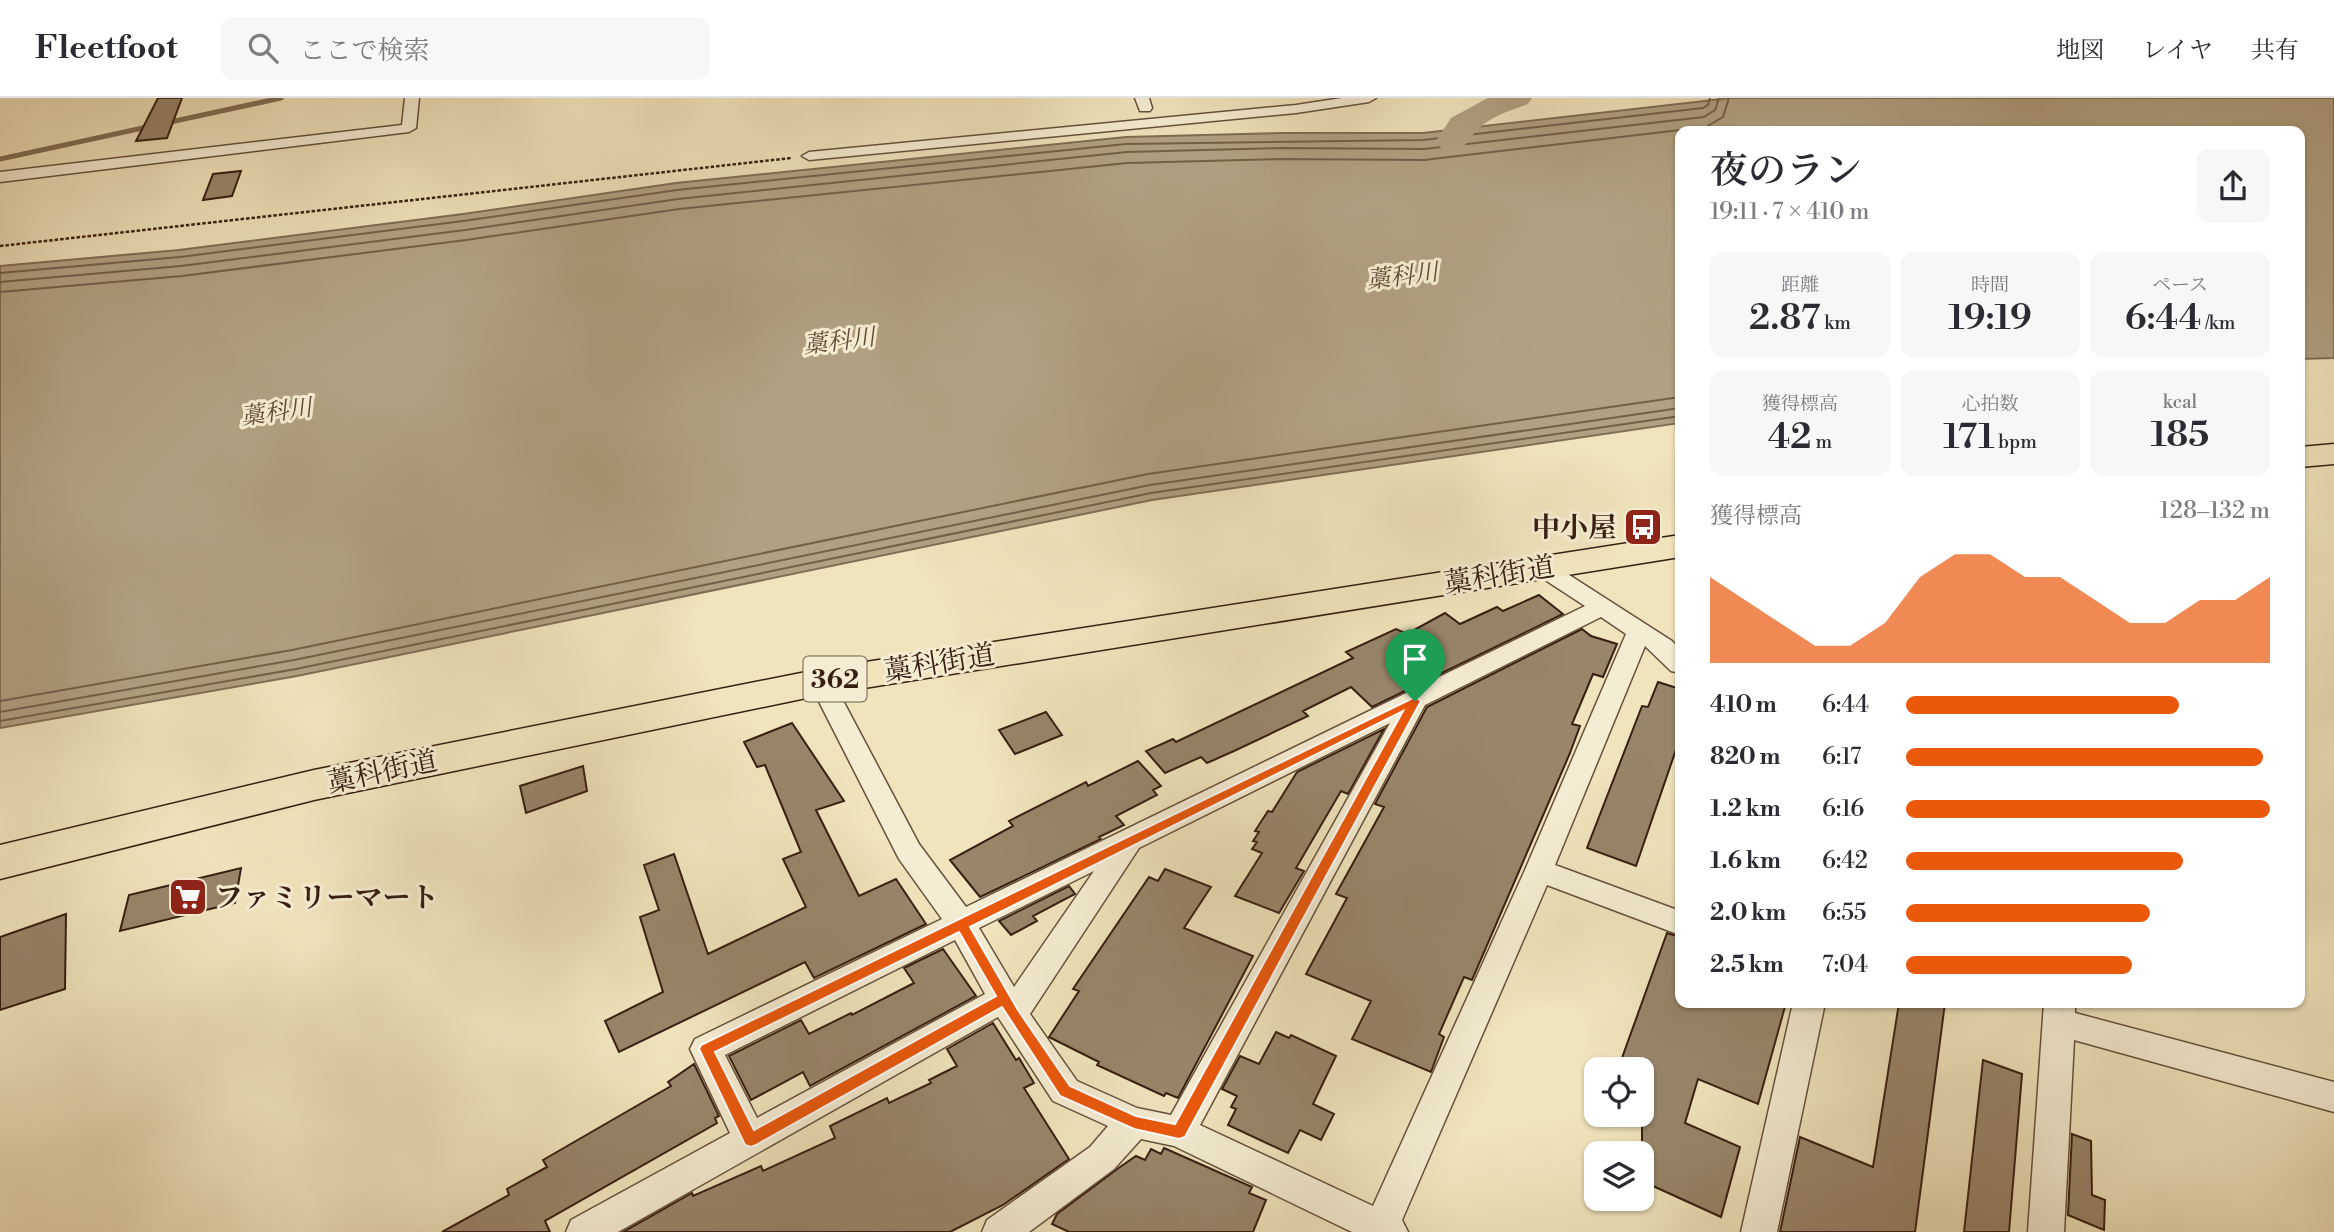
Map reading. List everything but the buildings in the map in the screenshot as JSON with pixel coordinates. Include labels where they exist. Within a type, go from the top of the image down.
[{"type":"highway","points":[[2305,457],[2334,454]]},
{"type":"highway","name":"藁科街道","points":[[0,862],[314,785],[821,681],[1675,547]]},
{"type":"street","points":[[0,177],[409,128],[412,98]]},
{"type":"street","points":[[809,156],[1282,110],[1369,98]]},
{"type":"street","points":[[1541,567],[1663,647],[1675,660]]},
{"type":"street","points":[[751,1140],[706,1049],[1603,607]]},
{"type":"street","points":[[821,681],[909,851],[962,925],[1009,1006],[1065,1091],[1134,1122],[1179,1132],[1385,1230],[1639,631]]},
{"type":"street","points":[[1179,1132],[1415,701]]},
{"type":"street","points":[[584,1232],[751,1140],[1009,1006],[1128,843]]},
{"type":"street","points":[[1539,870],[1675,921]]},
{"type":"street","points":[[1759,1232],[1808,1008]]},
{"type":"street","points":[[2046,1232],[2059,1012],[2334,1097]]},
{"type":"street","points":[[1000,1232],[1102,1157],[1134,1122]]},
{"type":"path","points":[[0,246],[809,156]]},
{"type":"water","name":"藁科川","points":[[1731,98],[2334,98],[2334,358],[2305,359],[2305,126],[1675,126],[1675,424],[1152,500],[297,676],[0,728],[0,266],[179,250],[463,214],[676,183],[1126,137],[1423,133]]},
{"type":"waterway","points":[[0,159],[281,98]]},
{"type":"waterway","points":[[1452,141],[1456,132],[1470,119],[1517,98]]},
{"type":"place","name":"中小屋","points":[[1643,527]]},
{"type":"place","name":"ファミリーマート","points":[[188,897]]},
{"type":"route","points":[[1415,701],[962,925],[1004,998],[751,1140],[706,1049],[962,925],[1004,998],[1013,1014],[1065,1091],[1134,1122],[1179,1132],[1415,701]]}]
